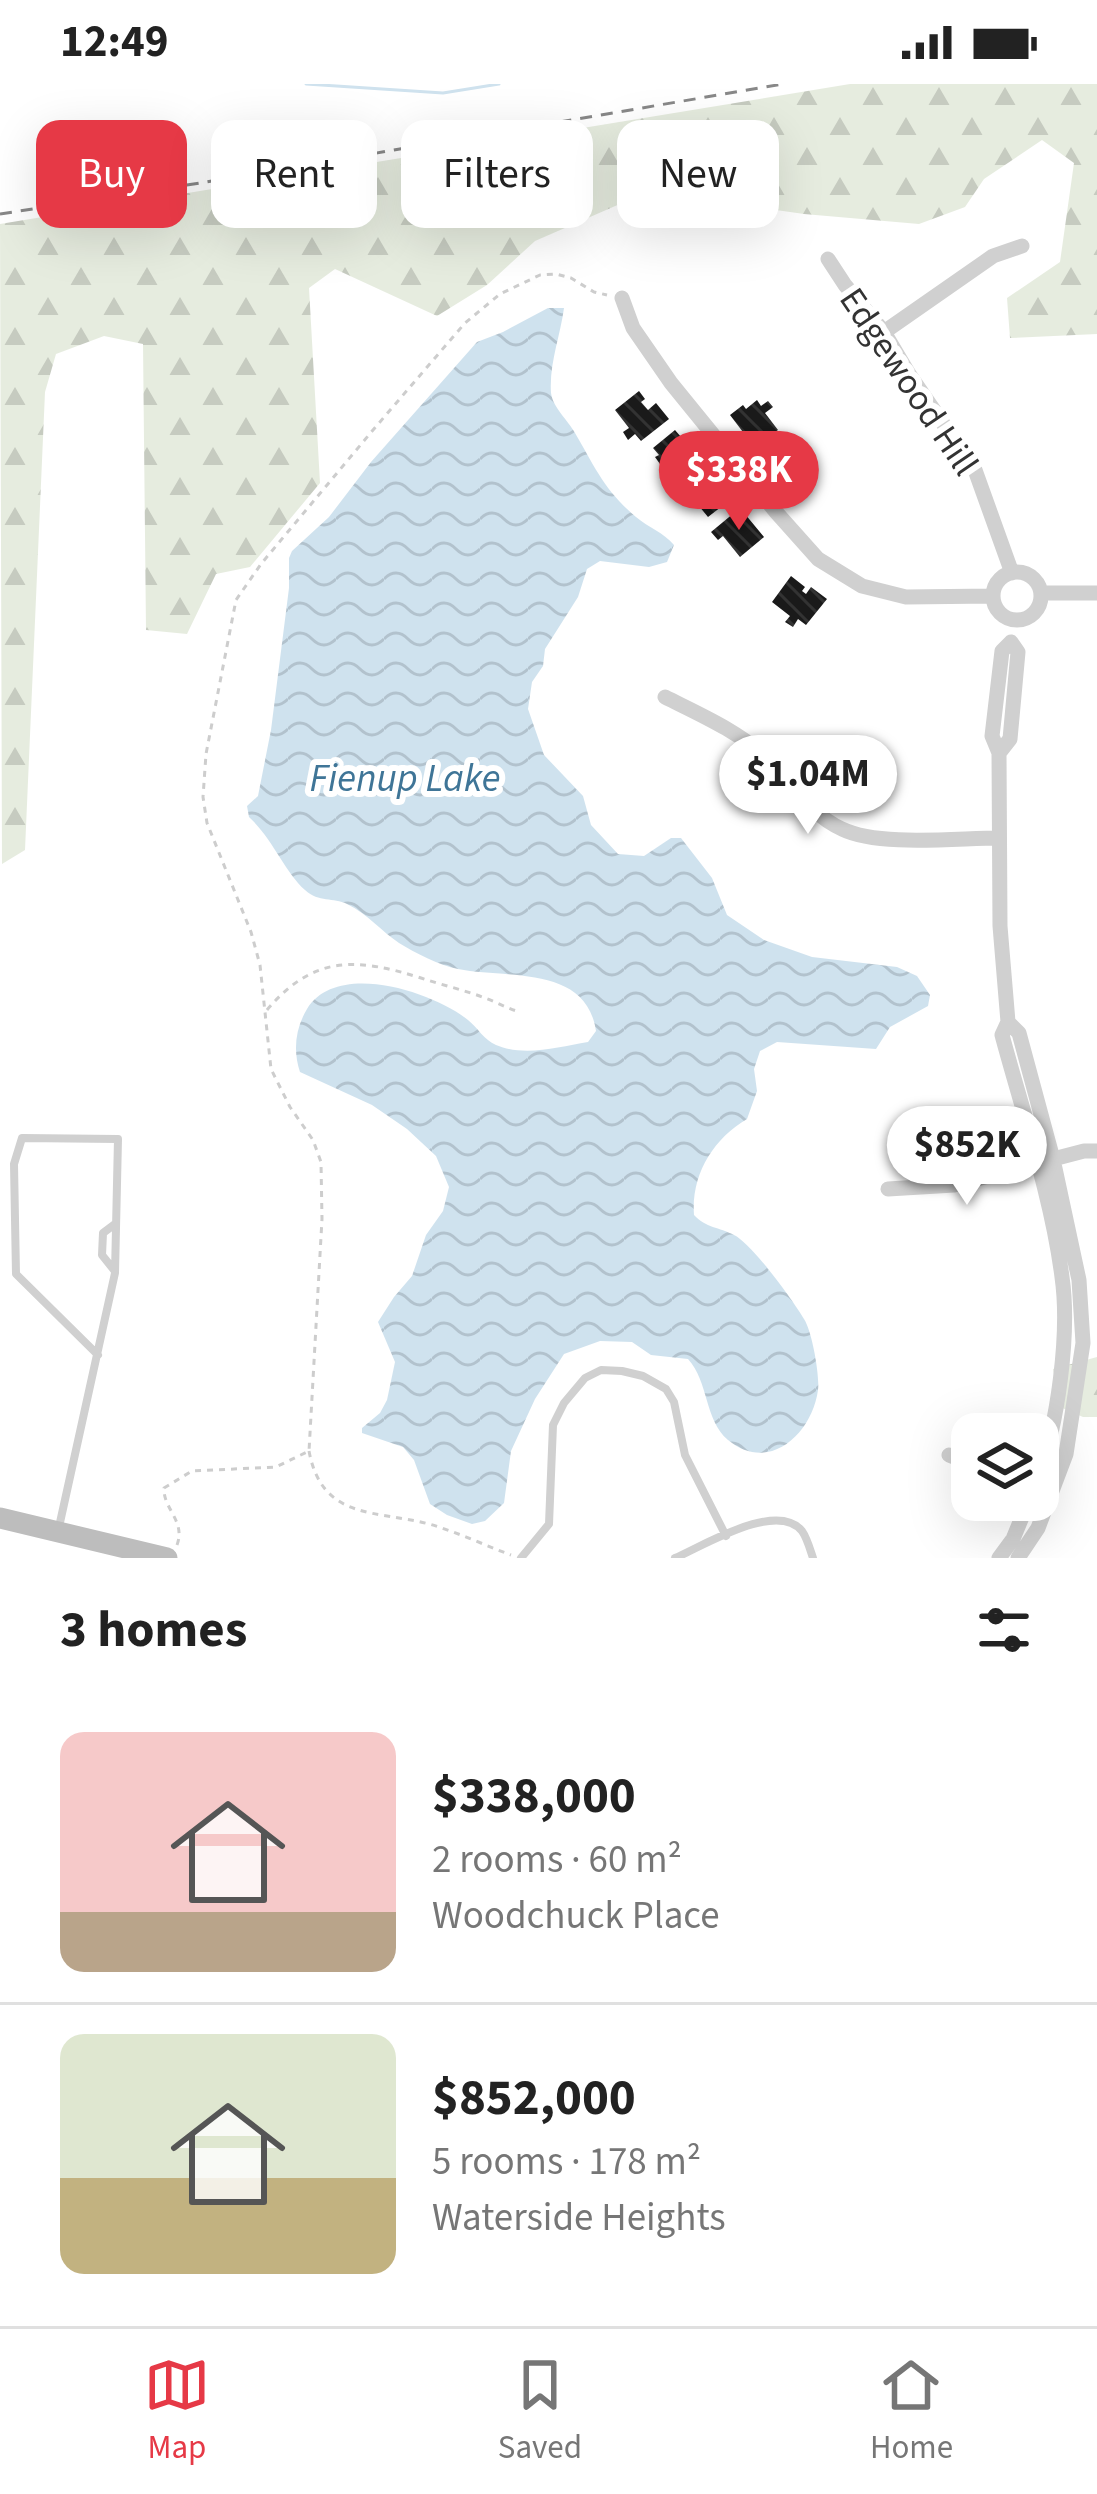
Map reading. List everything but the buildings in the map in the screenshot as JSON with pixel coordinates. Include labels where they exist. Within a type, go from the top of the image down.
[{"type":"main road","points":[[0,1519],[170,1558]]},
{"type":"street","points":[[884,332],[993,256],[1022,246]]},
{"type":"street","name":"Edgewood Hill","points":[[828,259],[884,332],[975,470],[1012,573]]},
{"type":"street","points":[[622,298],[633,328],[671,383],[818,559],[862,586],[906,596],[993,596]]},
{"type":"street","points":[[1012,573],[1034,579],[1041,593],[1028,618],[1012,620],[998,611],[993,596],[998,581],[1012,573]]},
{"type":"street","points":[[1041,593],[1097,593]]},
{"type":"street","points":[[1012,620],[1011,642],[1018,652],[1010,739],[999,753],[1000,926],[1008,1022],[1018,1033],[1063,1282],[1063,1344],[1054,1413]]},
{"type":"street","points":[[665,697],[728,728],[767,759],[809,807],[843,830],[872,837],[999,838]]},
{"type":"street","points":[[888,1190],[954,1185],[1097,1150]]},
{"type":"street","points":[[1044,1161],[1079,1280],[1090,1343],[1066,1454],[1059,1466]]},
{"type":"street","points":[[1063,1344],[1090,1343]]},
{"type":"street","points":[[999,1558],[1020,1521]]},
{"type":"street","points":[[1018,1558],[1039,1521]]},
{"type":"lane","points":[[58,1533],[98,1354],[115,1271],[102,1255],[103,1233],[116,1223],[118,1139],[22,1138],[14,1164],[16,1274],[98,1354]]},
{"type":"lane","points":[[519,1558],[549,1523],[554,1425],[564,1403],[585,1378],[601,1370],[643,1376],[665,1389],[674,1402],[686,1455],[726,1536]]},
{"type":"lane","points":[[676,1558],[752,1523],[781,1520],[801,1529],[813,1558]]},
{"type":"path","points":[[519,1558],[433,1525],[358,1511],[331,1495],[314,1474],[309,1451],[321,1162],[271,1069],[260,965],[207,823],[203,797],[206,754],[236,600],[261,564],[465,323],[500,294],[540,275],[571,278],[594,292],[622,298]]},
{"type":"path","points":[[266,1011],[299,980],[355,962],[385,967],[520,1012]]},
{"type":"path","points":[[170,1558],[180,1526],[163,1492],[169,1483],[206,1469],[276,1467],[309,1451]]},
{"type":"green space","points":[[850,84],[1097,84],[1097,334],[1010,338],[1007,298],[1060,262],[1074,163],[1042,140],[984,179],[965,207],[919,224],[779,210],[779,120],[631,120]]},
{"type":"green space","points":[[617,122],[617,205],[593,216],[593,126]]},
{"type":"green space","points":[[401,158],[401,228],[565,228],[535,241],[487,285],[437,316],[335,269],[309,288],[320,483],[250,567],[216,574],[187,634],[146,630],[143,344],[104,336],[56,354],[45,392],[25,850],[2,864],[0,224],[36,218],[36,228],[187,228],[187,193],[211,189],[211,228],[377,228],[377,162]]},
{"type":"green space","points":[[1097,1357],[1097,1417],[1083,1417],[1060,1407],[1053,1369]]},
{"type":"water","name":"Fienup Lake","points":[[548,308],[564,308],[552,372],[555,404],[616,497],[674,545],[667,562],[649,567],[600,561],[587,569],[578,597],[545,649],[543,666],[532,682],[528,709],[544,755],[583,796],[591,825],[618,854],[644,856],[671,838],[681,838],[712,878],[727,915],[764,940],[812,957],[897,967],[917,976],[930,995],[928,1006],[890,1027],[876,1049],[777,1042],[760,1051],[754,1069],[757,1091],[747,1119],[714,1148],[700,1172],[694,1215],[751,1249],[807,1325],[818,1390],[798,1434],[773,1451],[743,1449],[720,1431],[688,1359],[651,1355],[632,1342],[600,1341],[564,1354],[535,1399],[511,1451],[504,1503],[485,1521],[472,1524],[430,1504],[414,1460],[403,1447],[362,1433],[387,1400],[395,1362],[378,1322],[412,1276],[426,1235],[443,1211],[449,1187],[436,1156],[407,1129],[372,1105],[300,1072],[298,1032],[307,1009],[321,994],[362,984],[410,991],[432,1000],[507,1049],[542,1050],[588,1042],[596,1031],[577,994],[561,985],[443,965],[399,943],[347,904],[310,894],[249,817],[247,806],[258,796],[271,730],[292,551],[329,517],[477,342]]},
{"type":"waterway","points":[[306,84],[443,93],[499,84]]},
{"type":"railway","points":[[0,214],[783,84]]}]
